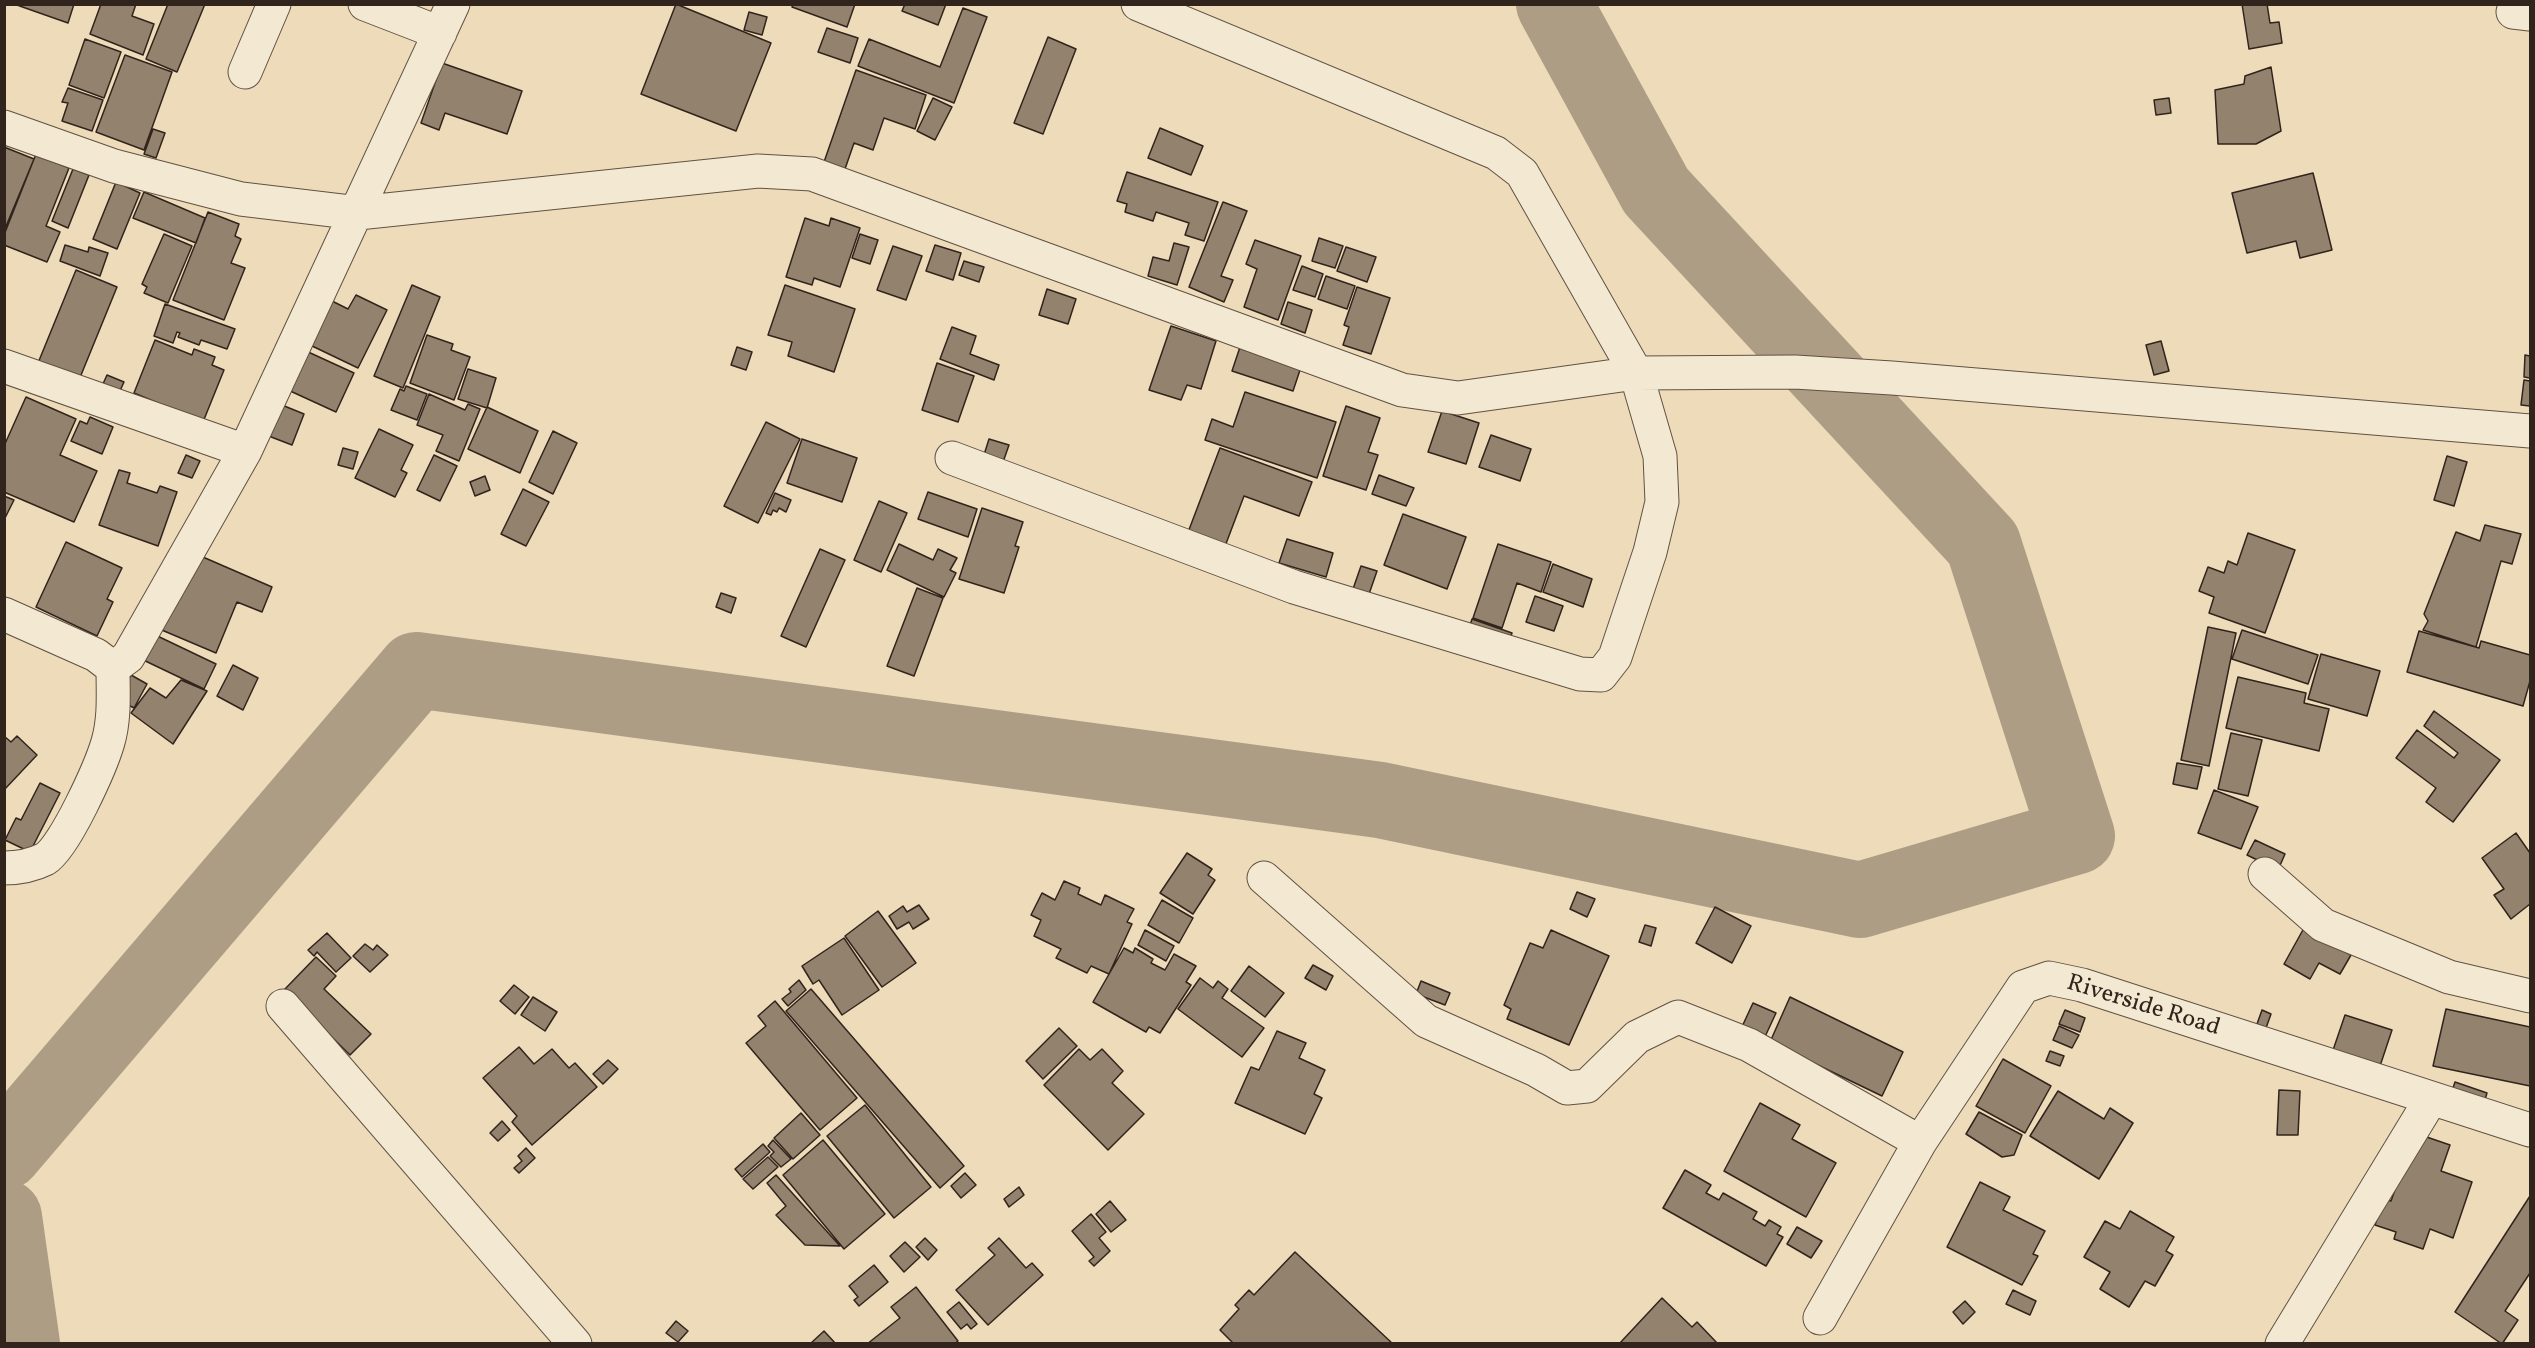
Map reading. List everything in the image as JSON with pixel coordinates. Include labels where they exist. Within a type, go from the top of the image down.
[{"type":"street","points":[[245,72],[274,4]]},
{"type":"street","points":[[113,668],[128,657],[245,451],[447,19],[365,4]]},
{"type":"street","points":[[952,458],[1294,587],[1580,674],[1601,675],[1615,657],[1650,552],[1662,502],[1660,456],[1636,374],[1521,173],[1496,153],[1138,4]]},
{"type":"street","points":[[4,127],[114,166],[241,199],[358,213],[758,171],[812,174],[1402,390],[1458,398],[1636,374],[1794,372],[1892,378],[2530,431]]},
{"type":"street","points":[[4,366],[245,451]]},
{"type":"street","points":[[4,614],[96,655],[113,668]]},
{"type":"street","points":[[4,868],[35,863],[47,858],[58,846],[81,803],[108,742],[113,712],[113,668]]},
{"type":"street","points":[[2265,874],[2323,925],[2449,977],[2530,996]]},
{"type":"street","points":[[1264,878],[1426,1021],[1536,1071],[1567,1088],[1587,1086],[1637,1037],[1678,1017],[1749,1045],[1920,1142]]},
{"type":"street","name":"Riverside Road","points":[[1820,1318],[1920,1142],[2023,987],[2049,978],[2082,985],[2530,1130]]},
{"type":"street","points":[[283,1006],[575,1344]]},
{"type":"street","points":[[2282,1344],[2431,1099]]},
{"type":"building","points":[[14,4],[74,4],[68,23]]},
{"type":"building","points":[[101,4],[136,4],[132,16],[154,24],[143,55],[90,34]]},
{"type":"building","points":[[168,4],[205,4],[177,72],[146,59]]},
{"type":"building","points":[[676,4],[771,43],[736,131],[641,94]]},
{"type":"building","points":[[793,4],[855,4],[847,27],[792,7]]},
{"type":"building","points":[[905,4],[946,4],[938,25],[902,11]]},
{"type":"building","points":[[2242,4],[2267,4],[2270,23],[2279,22],[2282,43],[2249,49]]},
{"type":"building","points":[[963,8],[987,17],[954,103],[858,66],[869,39],[940,67]]},
{"type":"building","points":[[749,12],[767,17],[762,35],[744,30]]},
{"type":"building","points":[[827,28],[858,38],[850,63],[818,52]]},
{"type":"building","points":[[1048,37],[1076,49],[1043,134],[1014,123]]},
{"type":"building","points":[[85,39],[121,52],[104,98],[69,85]]},
{"type":"building","points":[[125,55],[172,72],[144,150],[96,132]]},
{"type":"building","points":[[442,63],[522,91],[507,134],[445,113],[439,130],[421,123]]},
{"type":"building","points":[[2271,67],[2281,131],[2256,144],[2218,144],[2215,90],[2244,84],[2245,76]]},
{"type":"building","points":[[856,70],[926,95],[915,129],[884,118],[873,150],[854,143],[845,169],[824,162]]},
{"type":"building","points":[[68,88],[103,100],[92,131],[62,121],[68,103],[62,102]]},
{"type":"building","points":[[933,98],[952,107],[935,140],[917,131]]},
{"type":"building","points":[[2169,98],[2171,113],[2156,115],[2154,100]]},
{"type":"building","points":[[1160,128],[1203,146],[1191,175],[1148,158]]},
{"type":"building","points":[[153,129],[165,133],[156,158],[144,154]]},
{"type":"building","points":[[4,147],[34,159],[4,231]]},
{"type":"building","points":[[36,154],[69,168],[46,226],[60,232],[47,262],[4,245],[4,235]]},
{"type":"building","points":[[73,169],[89,175],[68,228],[52,221]]},
{"type":"building","points":[[1127,172],[1218,202],[1204,241],[1185,235],[1189,223],[1156,212],[1153,221],[1125,212],[1127,204],[1117,201]]},
{"type":"building","points":[[2313,173],[2332,250],[2300,258],[2296,241],[2247,253],[2232,193]]},
{"type":"building","points":[[116,182],[140,193],[117,249],[93,239]]},
{"type":"building","points":[[144,192],[205,218],[196,243],[133,218]]},
{"type":"building","points":[[1223,202],[1247,211],[1221,276],[1233,280],[1224,302],[1189,287]]},
{"type":"building","points":[[208,212],[239,224],[235,236],[241,239],[231,263],[245,268],[224,320],[173,300]]},
{"type":"building","points":[[805,218],[829,226],[831,218],[860,228],[840,287],[814,278],[812,285],[786,277]]},
{"type":"building","points":[[164,234],[192,246],[168,303],[144,293],[147,287],[142,284]]},
{"type":"building","points":[[860,234],[878,240],[870,264],[852,258]]},
{"type":"building","points":[[1319,238],[1343,246],[1335,268],[1312,261]]},
{"type":"building","points":[[1255,240],[1301,256],[1278,320],[1244,307],[1257,269],[1246,264]]},
{"type":"building","points":[[1174,243],[1189,247],[1177,285],[1148,276],[1153,257],[1169,261]]},
{"type":"building","points":[[65,245],[88,252],[89,247],[108,253],[100,276],[60,261]]},
{"type":"building","points":[[935,245],[961,253],[953,280],[926,271]]},
{"type":"building","points":[[893,246],[922,256],[906,300],[877,290]]},
{"type":"building","points":[[1346,247],[1376,257],[1367,282],[1337,271]]},
{"type":"building","points":[[964,261],[984,267],[979,282],[959,275]]},
{"type":"building","points":[[1302,266],[1323,274],[1315,297],[1293,290]]},
{"type":"building","points":[[76,270],[117,287],[79,380],[38,363]]},
{"type":"building","points":[[1326,276],[1355,286],[1347,309],[1318,299]]},
{"type":"building","points":[[412,285],[440,297],[403,388],[374,376]]},
{"type":"building","points":[[785,285],[855,309],[834,372],[788,356],[792,342],[768,335]]},
{"type":"building","points":[[1357,287],[1390,298],[1371,354],[1343,345],[1349,327],[1344,325]]},
{"type":"building","points":[[1047,289],[1076,299],[1068,324],[1039,315]]},
{"type":"building","points":[[356,295],[387,310],[358,368],[310,345],[332,301],[348,309]]},
{"type":"building","points":[[1288,302],[1312,310],[1305,333],[1281,324]]},
{"type":"building","points":[[165,304],[235,329],[227,349],[201,340],[199,345],[178,337],[180,333],[177,332],[173,343],[154,336]]},
{"type":"building","points":[[1171,326],[1216,341],[1201,389],[1187,385],[1181,400],[1149,390]]},
{"type":"building","points":[[952,327],[976,336],[970,354],[999,365],[994,380],[940,359]]},
{"type":"building","points":[[427,335],[453,344],[451,350],[470,357],[454,400],[410,383]]},
{"type":"building","points":[[155,340],[192,355],[194,349],[215,357],[212,365],[224,370],[203,422],[134,393]]},
{"type":"building","points":[[2161,341],[2169,371],[2154,375],[2146,345]]},
{"type":"building","points":[[737,347],[752,352],[746,370],[731,365]]},
{"type":"building","points":[[1240,347],[1301,367],[1293,391],[1232,371]]},
{"type":"building","points":[[306,351],[354,373],[336,412],[288,390]]},
{"type":"building","points":[[2525,355],[2530,356],[2530,378],[2524,377]]},
{"type":"building","points":[[937,363],[974,376],[958,422],[922,410]]},
{"type":"building","points":[[468,369],[496,378],[487,408],[458,399]]},
{"type":"building","points":[[107,375],[124,382],[119,393],[102,386]]},
{"type":"building","points":[[2524,380],[2530,381],[2530,406],[2521,405]]},
{"type":"building","points":[[406,386],[427,394],[417,420],[391,410],[400,389],[404,391]]},
{"type":"building","points":[[1245,392],[1336,422],[1317,478],[1205,440],[1212,419],[1233,427]]},
{"type":"building","points":[[429,394],[465,410],[468,404],[480,409],[459,461],[436,451],[443,435],[417,425]]},
{"type":"building","points":[[26,397],[76,419],[60,455],[97,471],[74,522],[4,492],[4,446]]},
{"type":"building","points":[[277,403],[304,414],[292,445],[266,435]]},
{"type":"building","points":[[1346,406],[1380,418],[1368,452],[1378,455],[1366,490],[1323,476]]},
{"type":"building","points":[[487,407],[538,431],[520,473],[468,449]]},
{"type":"building","points":[[1442,411],[1479,423],[1466,464],[1428,452]]},
{"type":"building","points":[[90,417],[113,427],[102,454],[71,441],[80,421],[87,424]]},
{"type":"building","points":[[766,422],[800,439],[758,523],[724,506]]},
{"type":"building","points":[[379,429],[413,445],[401,470],[407,473],[395,497],[355,478]]},
{"type":"building","points":[[553,431],[577,443],[553,494],[529,482]]},
{"type":"building","points":[[1491,435],[1531,449],[1520,481],[1479,467]]},
{"type":"building","points":[[802,439],[857,458],[842,502],[787,483]]},
{"type":"building","points":[[989,439],[1009,445],[1002,465],[983,458]]},
{"type":"building","points":[[343,448],[358,452],[353,469],[338,465]]},
{"type":"building","points":[[1220,448],[1312,482],[1299,516],[1244,496],[1224,549],[1187,535]]},
{"type":"building","points":[[186,455],[200,461],[192,478],[178,473]]},
{"type":"building","points":[[434,455],[457,466],[440,501],[417,490]]},
{"type":"building","points":[[2447,456],[2467,462],[2454,506],[2434,500]]},
{"type":"building","points":[[119,470],[130,473],[127,483],[157,493],[160,486],[177,492],[158,546],[99,525]]},
{"type":"building","points":[[1379,475],[1414,488],[1406,506],[1372,494]]},
{"type":"building","points":[[485,476],[490,490],[475,496],[470,482]]},
{"type":"building","points":[[523,489],[549,502],[526,546],[501,534]]},
{"type":"building","points":[[928,492],[977,509],[968,537],[918,519]]},
{"type":"building","points":[[775,493],[791,500],[786,512],[779,508],[777,512],[773,510],[771,515],[766,513]]},
{"type":"building","points":[[4,496],[14,500],[4,520]]},
{"type":"building","points":[[879,501],[907,513],[881,572],[854,560]]},
{"type":"building","points":[[982,508],[1023,522],[1015,546],[1019,547],[1004,593],[959,579]]},
{"type":"building","points":[[1403,514],[1466,537],[1447,589],[1384,565]]},
{"type":"building","points":[[2485,525],[2521,534],[2512,564],[2501,561],[2476,647],[2423,630],[2428,621],[2424,614],[2456,532],[2480,541]]},
{"type":"building","points":[[2248,533],[2295,550],[2265,633],[2209,613],[2214,597],[2199,591],[2208,567],[2224,573],[2228,561],[2237,565]]},
{"type":"building","points":[[1287,539],[1333,553],[1326,577],[1279,563]]},
{"type":"building","points":[[66,542],[122,568],[107,599],[113,602],[97,636],[36,607]]},
{"type":"building","points":[[899,544],[933,560],[938,549],[957,558],[950,570],[956,573],[944,597],[887,570]]},
{"type":"building","points":[[1498,544],[1551,562],[1541,592],[1517,583],[1502,628],[1473,618]]},
{"type":"building","points":[[820,549],[845,560],[806,647],[781,636]]},
{"type":"building","points":[[189,551],[272,587],[262,612],[237,602],[216,653],[157,628]]},
{"type":"building","points":[[1553,564],[1592,579],[1583,607],[1543,592]]},
{"type":"building","points":[[1361,566],[1377,571],[1369,594],[1353,589]]},
{"type":"building","points":[[917,588],[943,598],[914,676],[887,666]]},
{"type":"building","points":[[721,593],[736,598],[731,613],[716,607]]},
{"type":"building","points":[[1535,596],[1563,606],[1554,631],[1526,622]]},
{"type":"building","points":[[1472,619],[1512,633],[1507,648],[1467,635]]},
{"type":"building","points":[[2208,627],[2236,633],[2209,766],[2181,760]]},
{"type":"building","points":[[2242,630],[2318,655],[2308,684],[2232,659]]},
{"type":"building","points":[[2419,631],[2479,648],[2481,641],[2530,655],[2530,681],[2523,706],[2407,672]]},
{"type":"building","points":[[149,632],[216,664],[204,689],[137,657]]},
{"type":"building","points":[[2321,654],[2380,671],[2367,716],[2308,699]]},
{"type":"building","points":[[233,665],[258,678],[243,710],[217,696]]},
{"type":"building","points":[[131,675],[147,684],[134,708],[117,699]]},
{"type":"building","points":[[2238,677],[2306,693],[2304,703],[2329,709],[2319,751],[2226,728]]},
{"type":"building","points":[[181,680],[207,691],[173,744],[131,713],[150,688],[166,698]]},
{"type":"building","points":[[2434,711],[2500,760],[2453,822],[2426,802],[2436,788],[2396,758],[2417,730],[2454,758],[2458,753],[2424,726]]},
{"type":"building","points":[[2231,733],[2262,740],[2248,796],[2218,789]]},
{"type":"building","points":[[4,736],[11,742],[17,736],[37,755],[4,790]]},
{"type":"building","points":[[2177,763],[2202,767],[2197,789],[2173,784]]},
{"type":"building","points":[[40,783],[60,793],[30,852],[5,840],[16,818],[21,820]]},
{"type":"building","points":[[2214,790],[2258,807],[2241,849],[2198,833]]},
{"type":"building","points":[[2516,833],[2530,853],[2530,904],[2511,919],[2494,895],[2504,889],[2482,858]]},
{"type":"building","points":[[2255,840],[2285,854],[2278,870],[2247,855]]},
{"type":"building","points":[[1187,853],[1212,869],[1208,875],[1215,880],[1193,914],[1160,893]]},
{"type":"building","points":[[1064,881],[1080,888],[1078,894],[1101,905],[1105,895],[1134,909],[1127,922],[1132,924],[1109,974],[1091,966],[1087,973],[1056,958],[1061,949],[1034,936],[1041,920],[1031,915],[1042,893],[1055,900]]},
{"type":"building","points":[[1577,892],[1595,899],[1587,917],[1570,909]]},
{"type":"building","points":[[1162,900],[1193,918],[1179,943],[1148,925]]},
{"type":"building","points":[[919,905],[929,919],[913,929],[909,922],[897,929],[889,916],[903,906],[907,912]]},
{"type":"building","points":[[1715,907],[1751,926],[1732,963],[1696,943]]},
{"type":"building","points":[[878,911],[916,963],[882,987],[845,936]]},
{"type":"building","points":[[1645,925],[1656,928],[1651,946],[1639,942]]},
{"type":"building","points":[[2304,928],[2351,955],[2340,974],[2319,963],[2310,979],[2284,964]]},
{"type":"building","points":[[1145,930],[1174,946],[1166,961],[1138,945]]},
{"type":"building","points":[[1551,930],[1609,956],[1569,1045],[1507,1019],[1511,1009],[1504,1005],[1530,943],[1543,948]]},
{"type":"building","points":[[327,933],[351,958],[336,972],[317,952],[314,956],[308,950]]},
{"type":"building","points":[[844,938],[879,990],[842,1015],[819,980],[813,984],[802,966]]},
{"type":"building","points":[[365,944],[373,950],[377,945],[388,955],[370,972],[353,956]]},
{"type":"building","points":[[1124,948],[1133,953],[1135,948],[1153,959],[1151,963],[1165,970],[1174,954],[1196,966],[1186,982],[1191,985],[1160,1033],[1149,1027],[1146,1032],[1093,1002]]},
{"type":"building","points":[[316,957],[336,976],[324,989],[371,1034],[350,1055],[284,990]]},
{"type":"building","points":[[1313,965],[1333,976],[1326,990],[1305,978]]},
{"type":"building","points":[[1249,966],[1284,993],[1265,1017],[1231,991]]},
{"type":"building","points":[[1200,978],[1213,988],[1218,981],[1228,989],[1222,998],[1264,1028],[1242,1057],[1178,1009]]},
{"type":"building","points":[[799,980],[806,990],[788,1006],[782,999],[791,992],[789,989]]},
{"type":"building","points":[[1421,981],[1450,993],[1445,1005],[1416,994]]},
{"type":"building","points":[[514,985],[529,997],[515,1014],[500,1001]]},
{"type":"building","points":[[811,989],[964,1166],[940,1188],[786,1011]]},
{"type":"building","points":[[533,997],[557,1012],[545,1031],[521,1015]]},
{"type":"building","points":[[1790,997],[1903,1052],[1882,1096],[1770,1042]]},
{"type":"building","points":[[775,1001],[857,1098],[820,1130],[746,1043],[766,1026],[758,1016]]},
{"type":"building","points":[[1753,1003],[1776,1013],[1763,1041],[1740,1031]]},
{"type":"building","points":[[2446,1009],[2530,1027],[2530,1086],[2433,1066]]},
{"type":"building","points":[[2065,1010],[2085,1018],[2080,1032],[2059,1024]]},
{"type":"building","points":[[2262,1010],[2271,1014],[2266,1028],[2257,1024]]},
{"type":"building","points":[[2345,1015],[2392,1030],[2377,1075],[2330,1059]]},
{"type":"building","points":[[2059,1026],[2079,1035],[2072,1048],[2053,1040]]},
{"type":"building","points":[[1059,1028],[1077,1046],[1043,1079],[1026,1061]]},
{"type":"building","points":[[1277,1031],[1306,1043],[1299,1058],[1325,1070],[1314,1094],[1322,1098],[1305,1134],[1235,1103],[1251,1067],[1259,1070]]},
{"type":"building","points":[[519,1047],[534,1064],[552,1049],[569,1068],[575,1063],[597,1087],[532,1145],[512,1122],[517,1116],[483,1078]]},
{"type":"building","points":[[1079,1049],[1090,1060],[1102,1049],[1123,1071],[1112,1083],[1144,1114],[1108,1150],[1044,1085]]},
{"type":"building","points":[[2050,1051],[2064,1056],[2060,1066],[2046,1061]]},
{"type":"building","points":[[2003,1059],[2051,1086],[2025,1133],[1976,1106]]},
{"type":"building","points":[[608,1060],[618,1069],[603,1084],[593,1074]]},
{"type":"building","points":[[2455,1082],[2487,1093],[2482,1110],[2449,1100]]},
{"type":"building","points":[[2279,1090],[2300,1091],[2298,1135],[2277,1135]]},
{"type":"building","points":[[2058,1091],[2104,1119],[2110,1108],[2133,1123],[2099,1179],[2030,1136]]},
{"type":"building","points":[[1760,1103],[1800,1125],[1792,1139],[1836,1163],[1806,1217],[1724,1171]]},
{"type":"building","points":[[865,1105],[931,1187],[894,1218],[827,1136]]},
{"type":"building","points":[[1979,1112],[2022,1135],[2014,1155],[2002,1157],[1966,1134]]},
{"type":"building","points":[[801,1113],[820,1135],[793,1159],[774,1138]]},
{"type":"building","points":[[502,1121],[510,1130],[498,1141],[490,1133]]},
{"type":"building","points":[[2415,1133],[2450,1145],[2441,1171],[2472,1182],[2453,1238],[2430,1229],[2423,1249],[2394,1239],[2396,1232],[2375,1225],[2384,1199],[2391,1201]]},
{"type":"building","points":[[773,1140],[791,1159],[781,1167],[770,1156],[774,1152],[768,1146]]},
{"type":"building","points":[[823,1140],[885,1214],[844,1249],[783,1175]]},
{"type":"building","points":[[763,1144],[770,1152],[742,1177],[735,1169]]},
{"type":"building","points":[[526,1148],[535,1158],[519,1173],[514,1168],[522,1161],[518,1156]]},
{"type":"building","points":[[768,1157],[778,1167],[753,1189],[743,1179]]},
{"type":"building","points":[[1685,1170],[1711,1185],[1706,1193],[1719,1200],[1723,1193],[1757,1212],[1753,1219],[1765,1226],[1769,1220],[1781,1227],[1777,1234],[1783,1237],[1766,1266],[1663,1208]]},
{"type":"building","points":[[965,1173],[976,1185],[961,1198],[951,1186]]},
{"type":"building","points":[[776,1175],[840,1246],[805,1245],[776,1215],[786,1206],[767,1183]]},
{"type":"building","points":[[1980,1182],[2010,1197],[2003,1210],[2045,1231],[2033,1254],[2038,1256],[2022,1285],[1947,1247]]},
{"type":"building","points":[[1019,1187],[1024,1195],[1009,1207],[1004,1199]]},
{"type":"building","points":[[2530,1196],[2530,1273],[2505,1311],[2518,1320],[2502,1344],[2455,1312]]},
{"type":"building","points":[[1110,1201],[1126,1220],[1111,1232],[1096,1214]]},
{"type":"building","points":[[2130,1211],[2174,1237],[2166,1251],[2173,1255],[2155,1286],[2145,1281],[2129,1307],[2100,1289],[2110,1272],[2084,1257],[2105,1221],[2120,1229]]},
{"type":"building","points":[[1091,1214],[1106,1232],[1099,1238],[1110,1251],[1094,1266],[1089,1261],[1094,1257],[1072,1231]]},
{"type":"building","points":[[1797,1227],[1822,1241],[1811,1258],[1787,1244]]},
{"type":"building","points":[[925,1238],[937,1250],[928,1260],[916,1247]]},
{"type":"building","points":[[999,1238],[1026,1268],[1032,1263],[1043,1275],[988,1325],[956,1290],[995,1255],[988,1248]]},
{"type":"building","points":[[905,1242],[920,1257],[904,1272],[890,1256]]},
{"type":"building","points":[[1295,1252],[1393,1344],[1234,1344],[1220,1330],[1239,1309],[1235,1305],[1249,1290],[1254,1295]]},
{"type":"building","points":[[874,1265],[888,1282],[859,1306],[854,1300],[858,1297],[849,1286]]},
{"type":"building","points":[[916,1287],[958,1341],[954,1344],[867,1344],[900,1318],[891,1307]]},
{"type":"building","points":[[2013,1290],[2036,1301],[2030,1315],[2006,1304]]},
{"type":"building","points":[[1662,1298],[1692,1327],[1697,1322],[1718,1344],[1619,1344]]},
{"type":"building","points":[[1965,1301],[1975,1312],[1963,1324],[1953,1312]]},
{"type":"building","points":[[959,1302],[977,1324],[971,1329],[967,1324],[961,1329],[947,1312]]},
{"type":"building","points":[[676,1321],[688,1331],[678,1342],[666,1333]]},
{"type":"building","points":[[824,1331],[836,1344],[810,1344]]},
{"type":"waterway","points":[[4,1152],[416,670],[1380,800],[1860,900],[2077,836],[1983,544],[1656,191],[1554,4]]},
{"type":"waterway","points":[[4,1217],[22,1344]]}]
